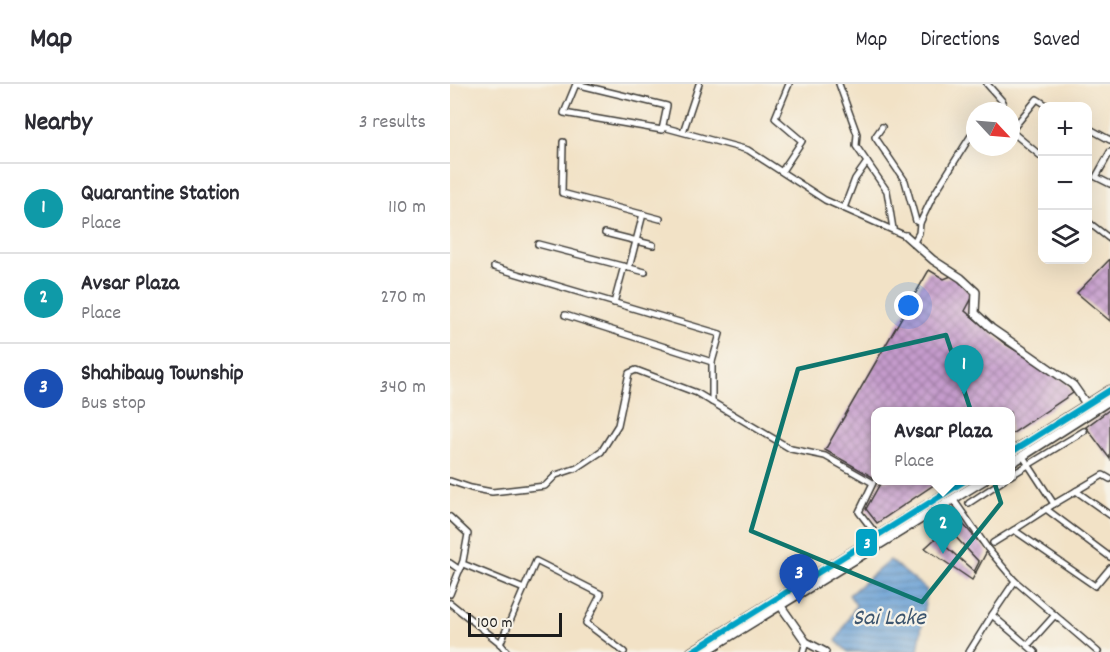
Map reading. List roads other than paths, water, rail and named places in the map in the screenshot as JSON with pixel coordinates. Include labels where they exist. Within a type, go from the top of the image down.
[{"type":"highway","points":[[1017,453],[1110,390]]},
{"type":"highway","points":[[1017,453],[1110,400]]},
{"type":"highway","points":[[880,540],[960,485]]},
{"type":"highway","points":[[692,652],[976,485]]},
{"type":"highway","points":[[704,652],[778,602]]},
{"type":"street","points":[[663,127],[667,106],[576,84],[564,113],[662,130],[663,127],[748,150],[825,200],[906,236],[933,260],[961,278],[976,292],[975,313],[991,328],[1073,385],[1087,405]]},
{"type":"street","points":[[683,132],[699,84]]},
{"type":"street","points":[[782,171],[802,141],[775,118],[789,84]]},
{"type":"street","points":[[839,84],[857,134],[856,146],[886,191],[893,230]]},
{"type":"street","points":[[987,84],[1003,102]]},
{"type":"street","points":[[1038,154],[1011,131],[1037,99],[1042,102]]},
{"type":"street","points":[[882,127],[875,137],[905,181],[916,221],[920,223]]},
{"type":"street","points":[[1092,130],[1110,140]]},
{"type":"street","points":[[563,142],[562,193],[660,219]]},
{"type":"street","points":[[914,242],[920,233],[920,223],[933,196],[966,143]]},
{"type":"street","points":[[1110,152],[1096,177],[1110,184]]},
{"type":"street","points":[[844,208],[855,179],[867,162]]},
{"type":"street","points":[[614,303],[643,214]]},
{"type":"street","points":[[1092,225],[1110,239]]},
{"type":"street","points":[[605,233],[653,245]]},
{"type":"street","points":[[538,244],[645,272]]},
{"type":"street","points":[[494,267],[720,334],[712,362],[712,402]]},
{"type":"street","points":[[565,315],[712,362]]},
{"type":"street","points":[[450,481],[492,492],[545,486],[556,475],[577,468],[601,452],[618,425],[629,372],[636,370],[697,393],[791,449],[825,456],[871,482]]},
{"type":"street","points":[[1015,473],[1084,431]]},
{"type":"street","points":[[1017,453],[1028,465],[1054,504]]},
{"type":"street","points":[[993,543],[1103,475],[1110,479]]},
{"type":"street","points":[[872,485],[859,512],[880,540]]},
{"type":"street","points":[[969,503],[996,485]]},
{"type":"street","points":[[1076,491],[1110,515]]},
{"type":"street","points":[[953,499],[988,549],[1015,581],[1098,652]]},
{"type":"street","points":[[1046,509],[1110,557]]},
{"type":"street","points":[[450,517],[468,534],[462,564],[450,594]]},
{"type":"street","points":[[1014,530],[1095,586],[1110,568]]},
{"type":"street","points":[[500,644],[536,561],[601,594],[586,623],[624,652]]},
{"type":"street","points":[[450,563],[460,570]]},
{"type":"street","points":[[462,564],[524,589]]},
{"type":"street","points":[[969,652],[1015,581]]},
{"type":"street","points":[[778,602],[806,642],[825,652]]},
{"type":"street","points":[[450,603],[507,652]]},
{"type":"street","points":[[992,615],[1035,652]]},
{"type":"street","points":[[1028,645],[1055,615]]},
{"type":"street","points":[[803,652],[806,642]]},
{"type":"water","name":"Sai Lake","points":[[890,560],[927,590],[918,652],[848,652],[836,641],[856,605],[849,595]]},
{"type":"place","name":"Quarantine Station","points":[[964,395]]},
{"type":"place","name":"Avsar Plaza","points":[[943,554]]},
{"type":"place","name":"Shahibaug Township","points":[[799,604]]}]
